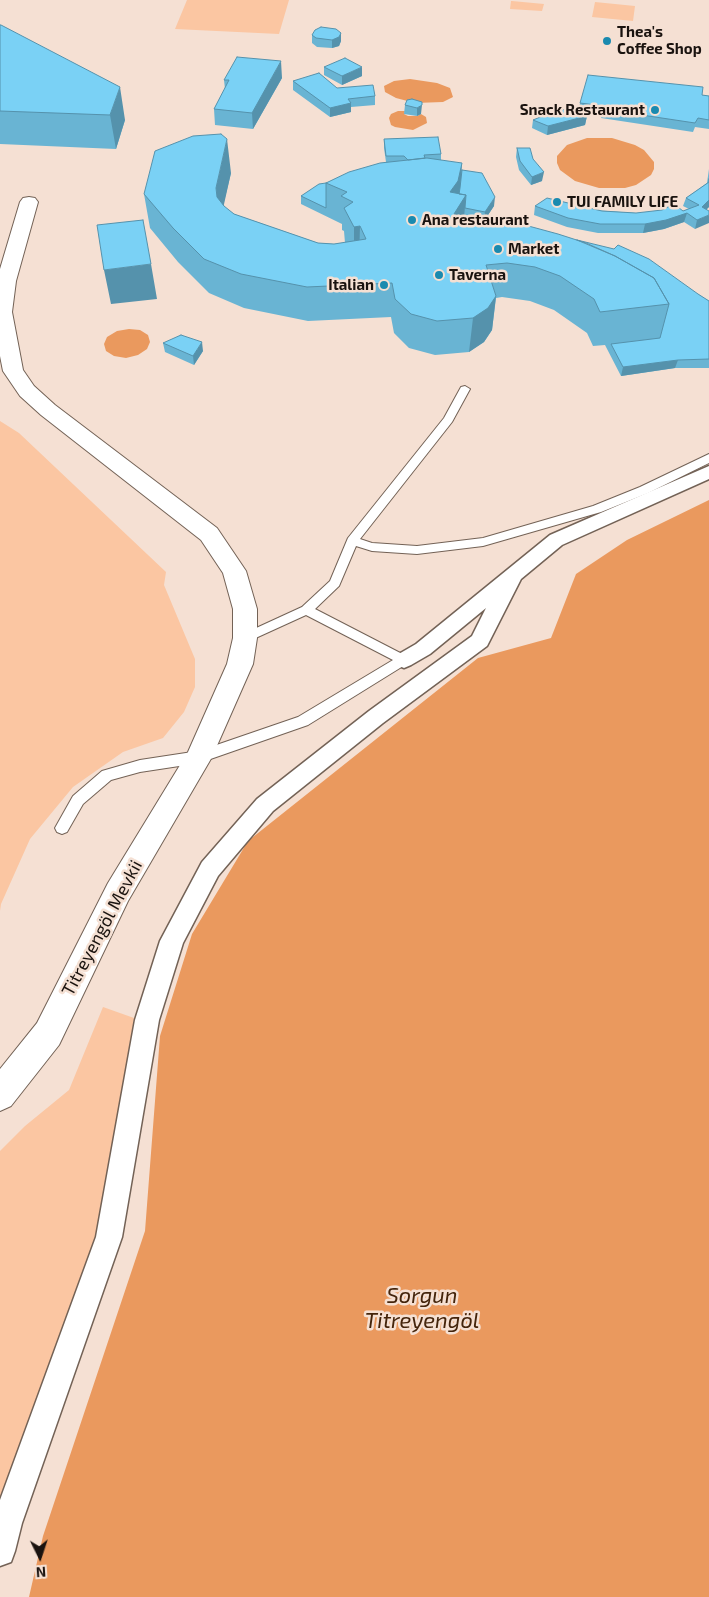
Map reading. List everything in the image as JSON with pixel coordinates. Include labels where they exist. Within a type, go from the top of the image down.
[{"type":"street","name":"Titreyengöl Mevkii","points":[[0,1094],[48,1034],[118,892],[198,757],[240,664],[245,638],[245,609],[234,571],[209,534],[48,410],[27,391],[13,371],[2,312],[6,281],[29,202]]},
{"type":"street","points":[[404,660],[423,649],[556,540],[709,472]]},
{"type":"street","points":[[0,1551],[7,1523],[109,1237],[147,1020],[172,941],[210,870],[265,805],[376,717],[409,695],[480,641],[490,618],[514,575]]},
{"type":"lane","points":[[245,638],[306,610],[335,583],[352,541],[448,420],[465,389]]},
{"type":"lane","points":[[352,541],[372,547],[416,550],[483,542],[597,509],[644,490],[709,458]]},
{"type":"lane","points":[[306,610],[404,660]]},
{"type":"lane","points":[[62,828],[78,800],[107,775],[140,766],[198,757],[303,721],[404,660]]},
{"type":"shaded area","points":[[187,0],[289,0],[279,34],[175,29]]},
{"type":"shaded area","points":[[511,1],[544,4],[542,11],[510,9]]},
{"type":"shaded area","points":[[595,2],[635,6],[633,21],[592,17]]},
{"type":"shaded area","points":[[0,421],[19,433],[166,572],[164,585],[195,659],[195,687],[184,712],[163,738],[123,752],[73,787],[30,839],[1,904],[0,911]]},
{"type":"shaded area","points":[[103,1007],[134,1018],[97,1243],[0,1501],[0,1151],[25,1126],[69,1090]]},
{"type":"water","points":[[410,79],[437,83],[450,88],[453,97],[443,102],[415,103],[396,98],[385,92],[384,86],[394,81]]},
{"type":"water","points":[[405,111],[404,114],[408,116],[421,114],[426,117],[427,123],[413,130],[395,127],[391,125],[389,118],[391,114]]},
{"type":"water","points":[[587,138],[612,138],[635,145],[644,150],[654,162],[654,169],[651,175],[636,185],[625,188],[599,188],[575,181],[560,170],[557,156],[567,145]]},
{"type":"water","points":[[140,330],[148,335],[150,342],[147,349],[138,355],[126,358],[114,356],[106,351],[104,344],[107,337],[117,331]]},
{"type":"water","name":"Sorgun Titreyengöl","points":[[709,500],[709,1597],[29,1597],[43,1536],[145,1231],[160,1036],[192,934],[248,841],[478,658],[551,638],[576,574],[627,540]]},
{"type":"building","points":[[0,25],[120,87],[110,115],[0,111]]},
{"type":"building","points":[[321,27],[336,29],[341,33],[339,37],[332,40],[316,38],[312,35],[315,30]]},
{"type":"building","points":[[237,57],[281,61],[252,113],[214,109],[229,80],[224,80]]},
{"type":"building","points":[[345,58],[362,67],[342,76],[324,67]]},
{"type":"building","points":[[319,73],[337,88],[373,85],[375,96],[348,99],[351,103],[330,108],[293,81]]},
{"type":"building","points":[[588,75],[703,87],[702,95],[709,96],[709,120],[698,118],[695,123],[602,109],[604,106],[580,103]]},
{"type":"building","points":[[412,99],[422,102],[422,105],[417,108],[405,105],[407,100]]},
{"type":"building","points":[[579,107],[587,116],[548,126],[533,120],[555,111]]},
{"type":"building","points":[[221,134],[227,139],[216,188],[217,197],[234,214],[318,243],[334,244],[366,239],[360,226],[354,227],[344,208],[353,202],[341,196],[347,192],[326,183],[349,172],[380,163],[427,158],[462,163],[458,181],[450,192],[466,195],[454,214],[461,223],[510,221],[586,243],[615,256],[654,278],[669,304],[600,312],[594,299],[560,276],[535,267],[507,263],[486,265],[496,296],[488,308],[473,318],[437,321],[411,314],[395,299],[392,283],[307,287],[241,274],[204,259],[173,228],[144,194],[155,151],[193,136]]},
{"type":"building","points":[[438,137],[441,154],[424,155],[425,158],[408,160],[404,156],[386,156],[384,139]]},
{"type":"building","points":[[517,148],[530,148],[533,159],[544,172],[532,177],[520,161]]},
{"type":"building","points":[[462,170],[482,173],[495,197],[485,212],[465,208],[466,195],[459,194]]},
{"type":"building","points":[[709,182],[709,200],[702,207],[709,211],[709,215],[697,220],[687,213],[645,224],[600,224],[568,218],[535,206],[547,198],[602,211],[636,213],[662,210],[674,204],[683,211],[699,205],[686,198]]},
{"type":"building","points":[[326,183],[326,208],[301,196],[319,184]]},
{"type":"building","points":[[143,220],[151,264],[104,270],[97,225]]},
{"type":"building","points":[[577,240],[614,249],[618,245],[649,259],[709,301],[709,359],[678,360],[623,367],[611,344],[660,338],[669,304],[654,278],[615,256]]},
{"type":"building","points":[[181,335],[202,342],[193,356],[163,343]]},
{"type":"place","name":"Thea's Coffee Shop","points":[[607,41]]},
{"type":"place","name":"Snack Restaurant","points":[[655,110]]},
{"type":"place","name":"TUI FAMILY LIFE","points":[[557,202]]},
{"type":"place","name":"Ana restaurant","points":[[412,220]]},
{"type":"place","name":"Market","points":[[498,249]]},
{"type":"place","name":"Taverna","points":[[439,275]]},
{"type":"place","name":"Italian","points":[[384,285]]}]
